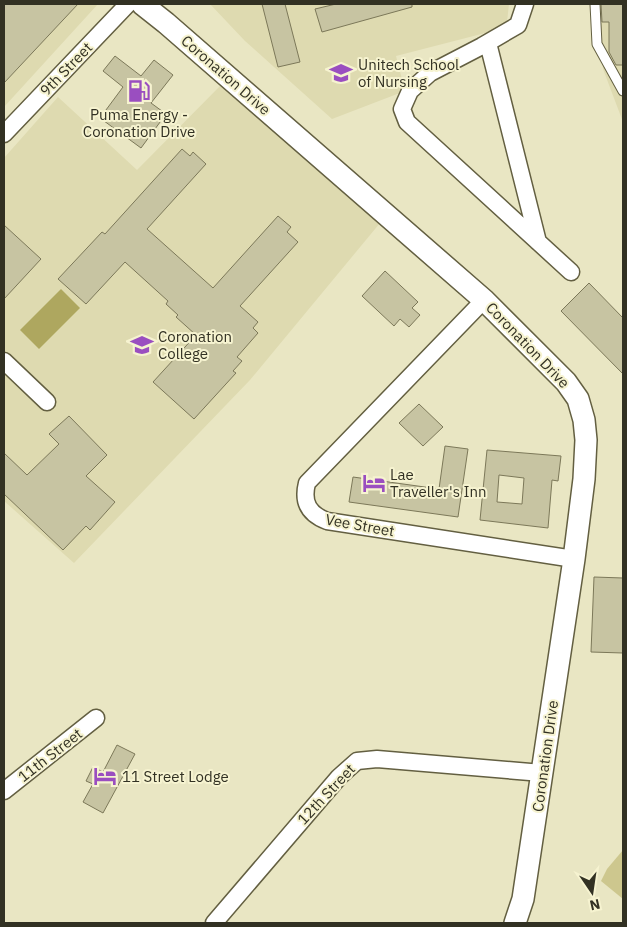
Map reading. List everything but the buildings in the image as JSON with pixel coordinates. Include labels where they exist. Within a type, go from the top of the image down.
[{"type":"street","name":"9th Street","points":[[4,134],[128,4]]},
{"type":"street","name":"Coronation Drive","points":[[142,4],[484,300],[566,382],[578,399],[584,420],[586,440],[584,479],[524,899],[515,923]]},
{"type":"street","points":[[525,4],[518,25],[430,73],[410,91],[402,110],[407,122],[571,272]]},
{"type":"street","points":[[488,43],[538,242]]},
{"type":"street","name":"Vee Street","points":[[484,300],[307,483],[306,497],[308,506],[317,517],[327,521],[574,559]]},
{"type":"street","points":[[4,361],[47,402]]},
{"type":"street","name":"11th Street","points":[[4,791],[96,718]]},
{"type":"street","name":"12th Street","points":[[214,923],[339,777],[357,761],[377,759],[542,773]]},
{"type":"lane","points":[[595,4],[597,44],[623,91]]},
{"type":"shaded area","points":[[4,4],[98,4],[4,107]]},
{"type":"shaded area","name":"Unitech School of Nursing","points":[[210,4],[509,4],[507,22],[493,31],[396,56],[405,91],[332,119],[245,41]]},
{"type":"shaded area","points":[[596,4],[623,4],[623,122],[603,69]]},
{"type":"shaded area","name":"Coronation College","points":[[221,85],[380,223],[250,380],[74,563],[4,501],[4,158],[58,97],[137,170]]},
{"type":"shaded area","points":[[61,289],[80,308],[39,349],[20,330]]},
{"type":"shaded area","points":[[623,850],[623,899],[601,881],[607,869]]},
{"type":"place","name":"Unitech School of Nursing","points":[[341,73]]},
{"type":"place","name":"Puma Energy - Coronation Drive","points":[[139,91]]},
{"type":"place","name":"Coronation College","points":[[142,345]]},
{"type":"place","name":"Lae Traveller's Inn","points":[[374,483]]},
{"type":"place","name":"11 Street Lodge","points":[[105,776]]}]
